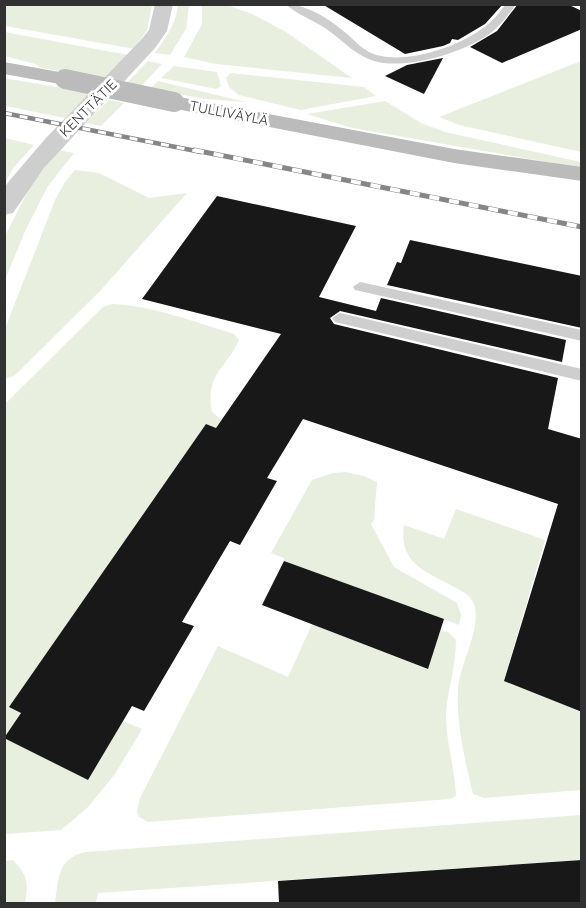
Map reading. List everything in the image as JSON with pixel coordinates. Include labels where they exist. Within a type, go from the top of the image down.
[{"type":"main road","name":"TULLIVÄYLÄ","points":[[4,68],[453,156],[471,156],[582,174]]},
{"type":"main road","name":"TULLIVÄYLÄ","points":[[453,156],[468,163],[582,188]]},
{"type":"street","name":"KENTTÄTIE","points":[[4,208],[19,183],[45,150],[148,44],[158,31],[164,4]]},
{"type":"lane","points":[[290,4],[342,35],[352,46],[368,56],[390,61],[428,56],[482,34],[494,26],[511,4]]},
{"type":"lane","points":[[360,287],[582,336]]},
{"type":"lane","points":[[340,318],[582,375]]},
{"type":"green space","points":[[4,5],[152,5],[147,30],[135,49],[5,26]]},
{"type":"green space","points":[[178,5],[189,5],[186,29],[170,55],[155,53],[173,25]]},
{"type":"green space","points":[[202,5],[227,5],[252,14],[286,32],[352,78],[216,64],[184,57],[202,24]]},
{"type":"green space","points":[[5,32],[128,55],[105,79],[42,68],[5,56]]},
{"type":"green space","points":[[148,61],[162,64],[140,87],[125,85]]},
{"type":"green space","points":[[581,61],[581,152],[459,125],[439,117]]},
{"type":"green space","points":[[174,66],[217,72],[221,86],[216,89],[161,78]]},
{"type":"green space","points":[[230,73],[364,87],[376,96],[301,110],[239,95],[229,87],[226,78]]},
{"type":"green space","points":[[4,78],[91,93],[65,118],[5,106]]},
{"type":"green space","points":[[158,81],[246,102],[205,99],[150,89]]},
{"type":"green space","points":[[109,100],[124,103],[101,126],[86,123]]},
{"type":"green space","points":[[385,101],[421,123],[445,132],[581,162],[581,168],[352,128],[307,114]]},
{"type":"green space","points":[[5,138],[34,145],[13,168],[5,183]]},
{"type":"green space","points":[[59,150],[74,153],[48,186],[26,229],[5,280],[5,236],[32,183]]},
{"type":"green space","points":[[75,170],[99,173],[149,198],[187,193],[100,291],[14,376],[5,379],[5,329],[55,200]]},
{"type":"green space","points":[[112,304],[158,311],[234,334],[239,340],[214,380],[211,389],[212,412],[221,419],[216,428],[206,424],[10,707],[21,713],[5,738],[5,404],[103,307]]},
{"type":"green space","points":[[345,472],[364,476],[377,482],[374,520],[371,524],[394,567],[457,603],[461,615],[459,625],[284,561],[284,558],[271,553],[312,480],[333,473]]},
{"type":"green space","points":[[456,509],[545,540],[504,680],[581,712],[581,790],[484,798],[473,794],[458,715],[458,689],[473,635],[476,613],[474,604],[465,593],[418,566],[406,549],[403,539],[404,525],[444,539]]},
{"type":"green space","points":[[312,624],[427,669],[440,631],[448,632],[456,640],[446,720],[456,796],[450,799],[148,822],[139,817],[137,811],[140,798],[218,646],[288,677]]},
{"type":"green space","points":[[123,721],[142,729],[115,774],[88,807],[61,830],[5,834],[5,738],[88,780]]},
{"type":"green space","points":[[581,815],[581,860],[98,893],[96,903],[55,904],[59,878],[64,864],[76,855],[85,852]]},
{"type":"green space","points":[[13,860],[26,880],[25,903],[5,903],[5,861]]},
{"type":"building","points":[[322,4],[503,4],[485,24],[458,40],[452,39],[450,43],[443,46],[405,54]]},
{"type":"building","points":[[518,4],[567,4],[582,11],[582,29],[502,63],[470,47],[497,31]]},
{"type":"building","points":[[443,58],[424,94],[385,76],[407,65]]},
{"type":"building","points":[[217,196],[356,226],[319,297],[376,311],[381,298],[566,340],[562,362],[340,311],[330,318],[334,324],[558,378],[548,429],[582,439],[582,712],[504,681],[558,504],[303,419],[267,478],[277,481],[240,545],[230,541],[182,622],[194,626],[144,711],[132,706],[88,780],[4,738],[21,713],[9,707],[206,424],[216,428],[281,334],[142,299]]},
{"type":"building","points":[[410,240],[582,276],[582,328],[387,285],[397,262],[401,263]]},
{"type":"building","points":[[284,561],[444,619],[428,669],[262,605]]},
{"type":"building","points":[[582,860],[582,903],[279,903],[278,881]]},
{"type":"railway","points":[[4,113],[201,152]]},
{"type":"railway","points":[[194,150],[582,227]]}]
